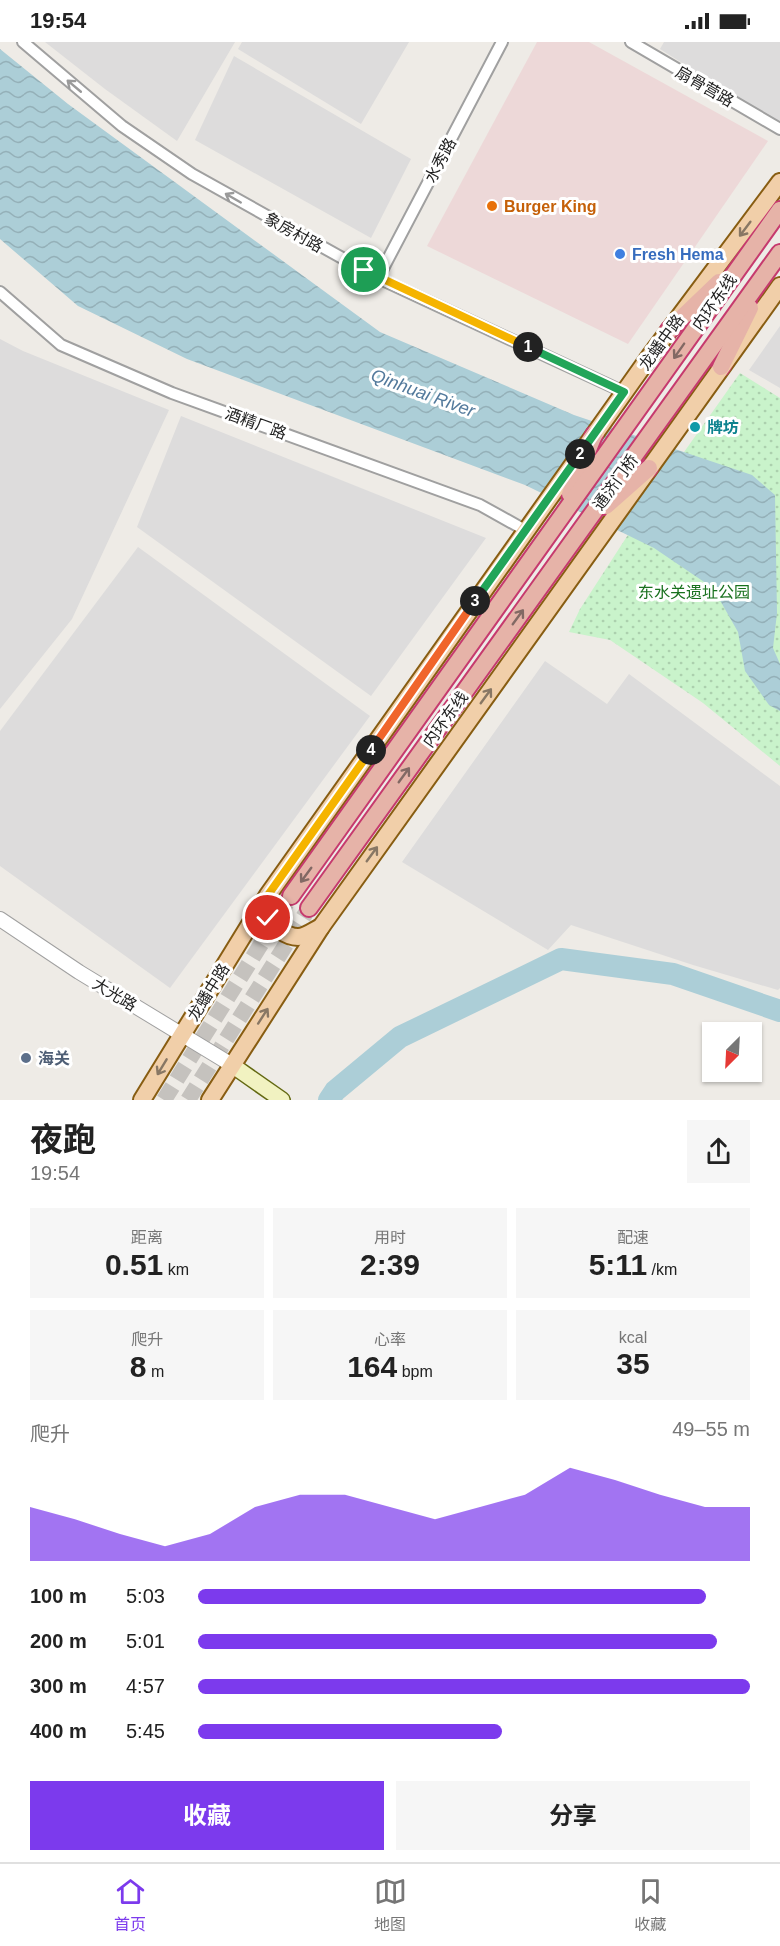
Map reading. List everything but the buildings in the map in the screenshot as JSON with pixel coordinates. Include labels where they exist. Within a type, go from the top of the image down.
[{"type":"highway","name":"内环东线","points":[[628,423],[780,210]]},
{"type":"highway","points":[[669,330],[750,252]]},
{"type":"highway","points":[[721,368],[776,259]]},
{"type":"highway","name":"内环东线","points":[[650,434],[776,259]]},
{"type":"highway","name":"通济门桥","points":[[560,520],[628,423]]},
{"type":"highway","name":"通济门桥","points":[[581,529],[650,434]]},
{"type":"highway","points":[[560,520],[594,435]]},
{"type":"highway","points":[[581,529],[649,468]]},
{"type":"highway","name":"内环东线","points":[[291,896],[560,520]]},
{"type":"highway","name":"内环东线","points":[[309,908],[581,529]]},
{"type":"main road","name":"龙蟠中路","points":[[142,1100],[268,895],[624,392],[780,182]]},
{"type":"main road","points":[[210,1100],[321,927],[780,286]]},
{"type":"main road","points":[[268,895],[266,908],[268,918],[286,934],[298,937],[321,927]]},
{"type":"main road","points":[[232,1065],[282,1100]]},
{"type":"street","name":"象房村路","points":[[23,42],[122,126],[192,174],[378,278],[624,392]]},
{"type":"street","name":"水秀路","points":[[378,278],[502,42]]},
{"type":"street","name":"扇骨营路","points":[[631,42],[780,129]]},
{"type":"street","name":"酒精厂路","points":[[0,292],[62,345],[172,393],[480,505],[525,530]]},
{"type":"street","name":"大光路","points":[[0,919],[79,972],[232,1065]]},
{"type":"shaded area","points":[[45,42],[235,42],[177,141]]},
{"type":"shaded area","points":[[242,42],[409,42],[361,124],[238,49]]},
{"type":"shaded area","points":[[537,42],[589,42],[768,141],[628,344],[427,246]]},
{"type":"shaded area","points":[[664,42],[780,42],[780,125],[660,49]]},
{"type":"shaded area","points":[[234,56],[411,159],[371,238],[195,140]]},
{"type":"shaded area","points":[[780,326],[780,388],[749,370]]},
{"type":"shaded area","points":[[0,339],[23,351],[169,410],[72,619],[0,709]]},
{"type":"shaded area","points":[[181,416],[486,538],[371,696],[137,527]]},
{"type":"shaded area","points":[[138,547],[370,716],[170,988],[0,866],[0,731]]},
{"type":"shaded area","points":[[545,661],[607,704],[629,674],[780,786],[780,988],[778,990],[571,925],[548,950],[402,862]]},
{"type":"green space","name":"东水关遗址公园","points":[[740,373],[780,398],[780,766],[703,703],[610,640],[569,632],[580,609],[655,493]]},
{"type":"water","name":"Qinhuai River","points":[[0,49],[68,104],[380,332],[574,415],[752,475],[775,495],[777,613],[773,648],[780,664],[780,711],[769,705],[745,671],[738,632],[713,588],[654,548],[525,485],[187,359],[78,306],[0,239]]},
{"type":"waterway","points":[[329,1100],[335,1091],[400,1037],[561,959],[673,974],[780,1011]]},
{"type":"tunnel","points":[[164,1100],[291,896]]},
{"type":"tunnel","points":[[188,1100],[309,908]]},
{"type":"place","name":"Burger King","points":[[492,206]]},
{"type":"place","name":"Fresh Hema","points":[[620,254]]},
{"type":"place","name":"牌坊","points":[[695,427]]},
{"type":"place","name":"海关","points":[[26,1058]]},
{"type":"route","points":[[268,918],[266,908],[268,895],[624,392],[364,270]]}]
